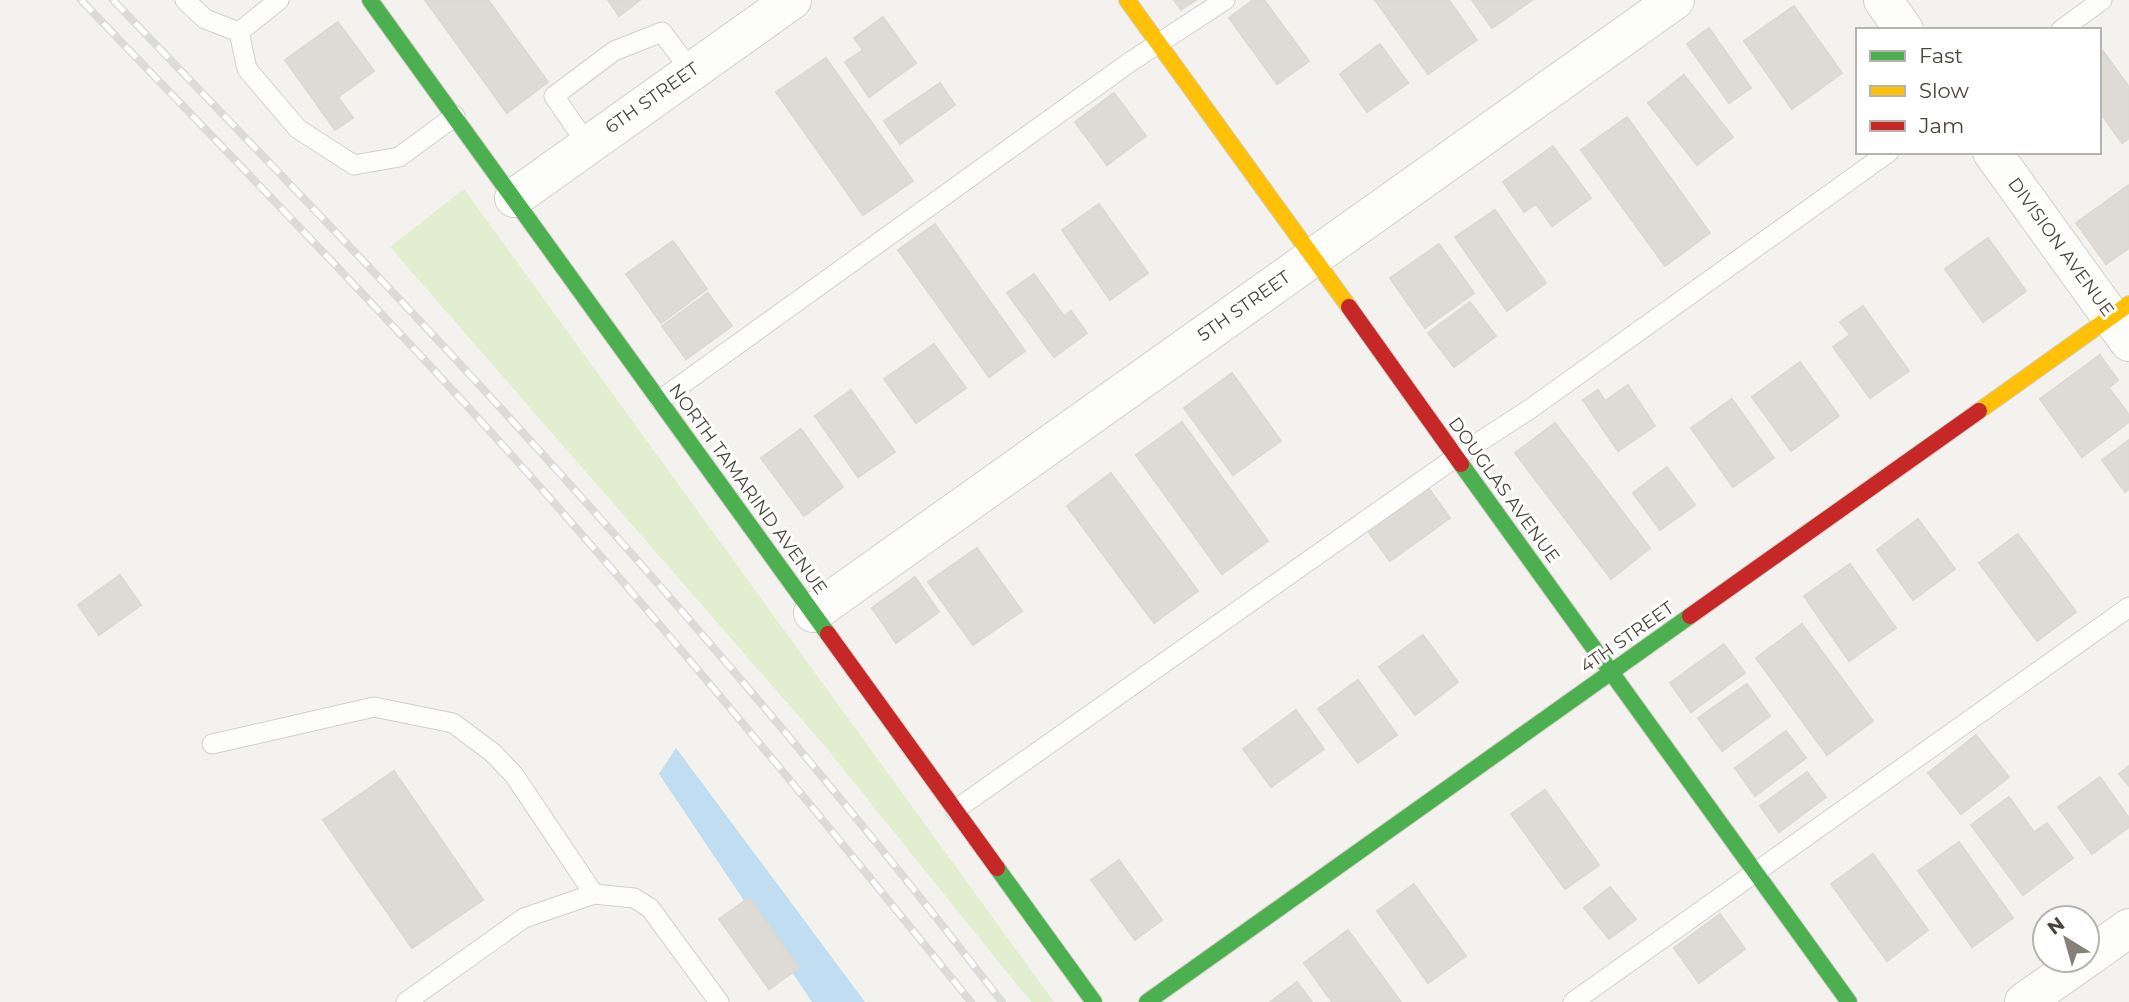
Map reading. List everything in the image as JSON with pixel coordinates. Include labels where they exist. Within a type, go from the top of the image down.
[{"type":"street","name":"NORTH TAMARIND AVENUE","points":[[370,0],[1094,1002]]},
{"type":"street","name":"6TH STREET","points":[[514,198],[792,0]]},
{"type":"street","name":"DOUGLAS AVENUE","points":[[1127,0],[1849,1002]]},
{"type":"street","name":"5TH STREET","points":[[813,612],[1675,0]]},
{"type":"street","points":[[1883,0],[1903,28]]},
{"type":"street","name":"DIVISION AVENUE","points":[[1994,154],[2123,321]]},
{"type":"street","name":"4TH STREET","points":[[1147,1002],[1612,672],[2123,321]]},
{"type":"street","points":[[2101,948],[2129,928]]},
{"type":"street","points":[[2024,1002],[2064,974]]},
{"type":"lane","points":[[185,0],[205,19],[239,32]]},
{"type":"lane","points":[[239,32],[279,0]]},
{"type":"lane","points":[[660,400],[1130,62],[1225,0]]},
{"type":"lane","points":[[2064,28],[2102,0]]},
{"type":"lane","points":[[239,32],[247,69],[298,129],[354,165],[399,158],[455,116]]},
{"type":"lane","points":[[587,144],[554,96],[614,51],[662,32],[691,71]]},
{"type":"lane","points":[[956,810],[1456,457],[1530,410],[1886,154]]},
{"type":"lane","points":[[1573,1002],[2129,607]]},
{"type":"lane","points":[[212,744],[374,707],[453,723],[493,753],[514,775],[594,894]]},
{"type":"lane","points":[[406,1002],[524,918],[594,894],[634,898],[650,908],[719,1002]]},
{"type":"green space","points":[[464,189],[1054,1002],[1031,1002],[823,744],[390,247]]},
{"type":"water","points":[[676,748],[865,1002],[812,1002],[659,774]]},
{"type":"building","points":[[425,0],[488,0],[548,82],[507,113]]},
{"type":"building","points":[[608,0],[640,0],[619,16]]},
{"type":"building","points":[[1174,0],[1196,0],[1181,10]]},
{"type":"building","points":[[1253,0],[1264,0],[1309,61],[1277,84],[1229,18]]},
{"type":"building","points":[[1375,0],[1449,0],[1477,40],[1428,74]]},
{"type":"building","points":[[1472,0],[1532,0],[1492,28]]},
{"type":"building","points":[[1794,6],[1842,73],[1792,109],[1744,41]]},
{"type":"building","points":[[883,17],[916,63],[869,97],[845,62],[863,50],[854,38]]},
{"type":"building","points":[[338,22],[374,71],[338,97],[353,118],[335,130],[285,60]]},
{"type":"building","points":[[1709,28],[1751,88],[1729,103],[1687,44]]},
{"type":"building","points":[[1380,44],[1408,83],[1367,112],[1340,74]]},
{"type":"building","points":[[2103,51],[2129,87],[2129,138],[2122,143],[2101,114]]},
{"type":"building","points":[[826,58],[913,181],[863,215],[776,92]]},
{"type":"building","points":[[1684,75],[1733,137],[1697,165],[1648,103]]},
{"type":"building","points":[[940,83],[955,105],[900,144],[884,121]]},
{"type":"building","points":[[1114,93],[1146,136],[1107,165],[1075,122]]},
{"type":"building","points":[[1627,117],[1710,233],[1665,266],[1581,150]]},
{"type":"building","points":[[1553,146],[1591,198],[1552,226],[1536,204],[1524,212],[1503,182]]},
{"type":"building","points":[[2129,185],[2129,248],[2106,264],[2076,223]]},
{"type":"building","points":[[1099,204],[1148,273],[1110,300],[1062,230]]},
{"type":"building","points":[[1495,210],[1546,283],[1507,311],[1455,237]]},
{"type":"building","points":[[935,224],[1025,351],[989,377],[898,250]]},
{"type":"building","points":[[1988,238],[2026,291],[1983,322],[1945,269]]},
{"type":"building","points":[[673,241],[707,289],[661,323],[626,274]]},
{"type":"building","points":[[1439,244],[1474,293],[1425,328],[1390,278]]},
{"type":"building","points":[[1034,274],[1064,316],[1071,311],[1087,333],[1054,357],[1007,293]]},
{"type":"building","points":[[708,293],[732,326],[686,359],[662,326]]},
{"type":"building","points":[[1470,302],[1496,336],[1454,367],[1428,333]]},
{"type":"building","points":[[1863,306],[1909,371],[1870,398],[1833,347],[1850,335],[1840,322]]},
{"type":"building","points":[[934,344],[966,388],[916,423],[884,379]]},
{"type":"building","points":[[2100,355],[2118,380],[2109,388],[2129,415],[2129,422],[2082,457],[2040,399]]},
{"type":"building","points":[[1800,362],[1839,416],[1791,451],[1752,397]]},
{"type":"building","points":[[1232,373],[1281,441],[1233,475],[1184,408]]},
{"type":"building","points":[[1628,385],[1655,426],[1618,451],[1583,400],[1598,390],[1605,401]]},
{"type":"building","points":[[851,390],[895,452],[858,477],[815,416]]},
{"type":"building","points":[[1732,399],[1774,458],[1733,487],[1691,428]]},
{"type":"building","points":[[1182,422],[1268,541],[1222,574],[1136,455]]},
{"type":"building","points":[[1555,423],[1650,548],[1611,579],[1515,453]]},
{"type":"building","points":[[801,429],[843,487],[804,516],[761,458]]},
{"type":"building","points":[[2129,440],[2129,489],[2125,492],[2102,460]]},
{"type":"building","points":[[1667,467],[1695,505],[1660,530],[1633,493]]},
{"type":"building","points":[[1111,473],[1198,591],[1154,623],[1067,506]]},
{"type":"building","points":[[1427,486],[1450,518],[1390,561],[1367,530]]},
{"type":"building","points":[[1918,519],[1955,569],[1913,600],[1877,550]]},
{"type":"building","points":[[2018,534],[2076,612],[2037,641],[1979,563]]},
{"type":"building","points":[[977,548],[1022,611],[973,645],[928,582]]},
{"type":"building","points":[[1850,564],[1896,628],[1849,661],[1804,596]]},
{"type":"building","points":[[120,575],[141,605],[99,635],[78,605]]},
{"type":"building","points":[[915,577],[939,612],[896,643],[872,608]]},
{"type":"building","points":[[1802,624],[1873,721],[1827,755],[1756,658]]},
{"type":"building","points":[[1423,635],[1458,682],[1415,715],[1379,667]]},
{"type":"building","points":[[1724,644],[1745,673],[1691,712],[1670,683]]},
{"type":"building","points":[[1358,680],[1397,735],[1358,763],[1318,709]]},
{"type":"building","points":[[1747,684],[1770,716],[1722,751],[1698,718]]},
{"type":"building","points":[[1296,710],[1324,749],[1271,787],[1243,749]]},
{"type":"building","points":[[1786,731],[1806,758],[1755,796],[1735,768]]},
{"type":"building","points":[[1976,735],[2009,777],[1961,814],[1928,773]]},
{"type":"building","points":[[2129,766],[2129,786],[2119,774]]},
{"type":"building","points":[[394,771],[483,900],[412,948],[323,820]]},
{"type":"building","points":[[1807,772],[1826,797],[1779,832],[1760,806]]},
{"type":"building","points":[[2100,777],[2129,818],[2129,827],[2092,854],[2058,807]]},
{"type":"building","points":[[1545,790],[1599,865],[1565,889],[1511,814]]},
{"type":"building","points":[[2009,797],[2034,832],[2047,823],[2073,858],[2023,895],[1971,825]]},
{"type":"building","points":[[1959,842],[2013,918],[1972,947],[1918,871]]},
{"type":"building","points":[[1873,854],[1928,930],[1887,961],[1831,884]]},
{"type":"building","points":[[1119,860],[1162,920],[1135,940],[1091,880]]},
{"type":"building","points":[[1414,884],[1466,956],[1428,983],[1377,911]]},
{"type":"building","points":[[1610,887],[1636,919],[1609,939],[1584,908]]},
{"type":"building","points":[[749,898],[799,968],[769,989],[719,919]]},
{"type":"building","points":[[1720,914],[1745,949],[1699,983],[1674,948]]},
{"type":"building","points":[[1348,930],[1401,1002],[1332,1002],[1304,963]]},
{"type":"building","points":[[1297,982],[1312,1002],[1270,1002]]},
{"type":"railway","points":[[81,0],[291,218],[498,440],[738,718],[971,1002]]},
{"type":"railway","points":[[113,0],[417,318],[642,565],[826,781],[1002,1002]]},
{"type":"traffic: fast","points":[[370,0],[828,634]]},
{"type":"traffic: fast","points":[[1461,464],[1849,1002]]},
{"type":"traffic: fast","points":[[1147,1002],[1690,616]]},
{"type":"traffic: fast","points":[[997,868],[1094,1002]]},
{"type":"traffic: slow","points":[[1127,0],[1349,307]]},
{"type":"traffic: slow","points":[[1979,411],[2129,304]]},
{"type":"traffic: jam","points":[[1349,307],[1461,464]]},
{"type":"traffic: jam","points":[[1690,616],[1979,411]]},
{"type":"traffic: jam","points":[[828,634],[997,868]]}]
